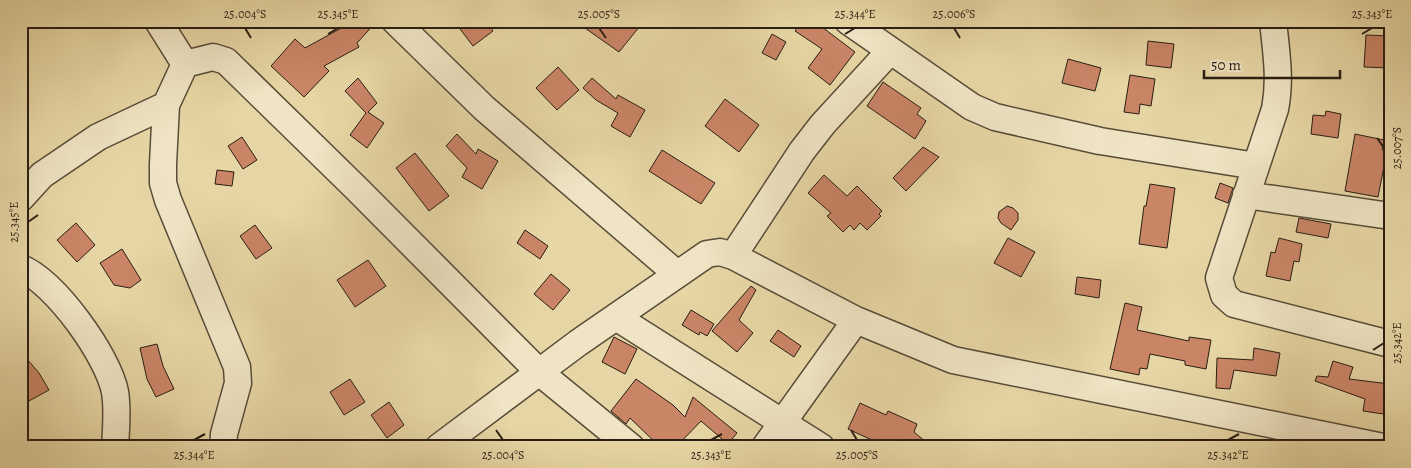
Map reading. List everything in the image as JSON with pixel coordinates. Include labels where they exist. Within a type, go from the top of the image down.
[{"type":"street","points":[[395,21],[484,108],[677,274]]},
{"type":"street","points":[[848,21],[972,107],[995,117],[1100,142],[1256,166]]},
{"type":"street","points":[[1272,21],[1279,70],[1278,92],[1275,109],[1219,278],[1224,294],[1234,304],[1390,344]]},
{"type":"street","points":[[162,23],[185,64]]},
{"type":"street","points":[[733,256],[822,124],[890,51]]},
{"type":"street","points":[[185,64],[213,57],[226,60],[539,372],[631,447]]},
{"type":"street","points":[[185,64],[166,105],[163,183],[168,200],[237,367],[238,383],[224,434],[223,447]]},
{"type":"street","points":[[21,198],[42,175],[98,137],[166,105]]},
{"type":"street","points":[[1246,194],[1390,216]]},
{"type":"street","points":[[439,447],[616,316],[707,254],[720,252],[733,256],[856,320],[953,360],[1383,447]]},
{"type":"street","points":[[21,268],[49,288],[69,309],[106,365],[115,392],[117,414],[115,447]]},
{"type":"street","points":[[616,316],[821,447]]},
{"type":"street","points":[[765,447],[856,320]]},
{"type":"building","points":[[354,21],[377,21],[357,43],[359,47],[324,66],[329,71],[304,97],[271,66],[295,39],[305,48]]},
{"type":"building","points":[[454,21],[486,21],[493,31],[473,46]]},
{"type":"building","points":[[575,21],[644,21],[619,52]]},
{"type":"building","points":[[802,21],[814,21],[855,52],[830,85],[808,68],[822,49],[795,31]]},
{"type":"building","points":[[772,34],[786,42],[776,60],[762,53]]},
{"type":"building","points":[[1366,35],[1390,36],[1390,68],[1364,67]]},
{"type":"building","points":[[1148,41],[1174,44],[1171,68],[1146,65]]},
{"type":"building","points":[[1068,59],[1101,68],[1095,91],[1062,83]]},
{"type":"building","points":[[558,67],[579,90],[557,110],[536,88]]},
{"type":"building","points":[[1130,75],[1155,79],[1151,106],[1140,104],[1139,114],[1124,112]]},
{"type":"building","points":[[358,78],[377,103],[368,112],[384,123],[367,148],[350,135],[366,113],[345,91]]},
{"type":"building","points":[[592,78],[616,99],[618,95],[645,110],[630,137],[611,126],[618,113],[596,100],[583,88]]},
{"type":"building","points":[[883,82],[921,108],[917,114],[926,121],[915,139],[867,106]]},
{"type":"building","points":[[725,99],[759,125],[739,152],[705,126]]},
{"type":"building","points":[[1326,111],[1341,114],[1338,138],[1311,134],[1313,115],[1325,116]]},
{"type":"building","points":[[457,134],[476,154],[478,149],[498,161],[482,189],[462,177],[467,168],[446,146]]},
{"type":"building","points":[[1355,134],[1384,140],[1382,150],[1387,151],[1378,197],[1345,191]]},
{"type":"building","points":[[242,137],[257,160],[243,169],[228,146]]},
{"type":"building","points":[[923,147],[939,157],[906,191],[893,178]]},
{"type":"building","points":[[662,150],[715,183],[701,204],[649,171]]},
{"type":"building","points":[[415,153],[449,196],[429,211],[396,168]]},
{"type":"building","points":[[217,170],[234,172],[232,186],[215,184]]},
{"type":"building","points":[[824,175],[847,196],[857,186],[882,211],[879,214],[881,216],[867,230],[860,223],[854,230],[850,225],[843,232],[827,216],[831,213],[808,193]]},
{"type":"building","points":[[1220,183],[1233,188],[1228,203],[1215,198]]},
{"type":"building","points":[[1150,184],[1175,188],[1167,248],[1139,244],[1144,206],[1146,206]]},
{"type":"building","points":[[1007,206],[1013,208],[1018,213],[1018,220],[1011,230],[1001,223],[998,218],[999,212]]},
{"type":"building","points":[[1299,218],[1331,224],[1328,238],[1296,232]]},
{"type":"building","points":[[76,223],[95,245],[77,262],[57,240]]},
{"type":"building","points":[[255,225],[272,248],[256,259],[240,236]]},
{"type":"building","points":[[525,230],[548,246],[540,259],[517,243]]},
{"type":"building","points":[[1008,238],[1035,252],[1021,277],[994,263]]},
{"type":"building","points":[[1279,238],[1302,244],[1299,262],[1294,261],[1290,281],[1266,276],[1271,252],[1275,253]]},
{"type":"building","points":[[122,249],[141,280],[130,288],[114,285],[100,263]]},
{"type":"building","points":[[368,260],[386,286],[355,307],[337,280]]},
{"type":"building","points":[[551,274],[570,290],[553,310],[534,294]]},
{"type":"building","points":[[1077,277],[1101,280],[1099,298],[1075,294]]},
{"type":"building","points":[[751,286],[756,290],[739,320],[753,333],[737,352],[712,331]]},
{"type":"building","points":[[1125,303],[1142,307],[1137,330],[1189,341],[1189,337],[1211,340],[1206,369],[1185,365],[1185,361],[1150,354],[1147,369],[1140,368],[1139,375],[1110,369]]},
{"type":"building","points":[[691,310],[714,324],[707,336],[700,332],[699,335],[682,325]]},
{"type":"building","points":[[778,330],[801,346],[794,357],[770,341]]},
{"type":"building","points":[[614,337],[637,349],[625,374],[602,362]]},
{"type":"building","points":[[157,344],[163,366],[174,389],[156,397],[147,379],[140,348]]},
{"type":"building","points":[[1254,348],[1280,353],[1276,376],[1234,370],[1230,389],[1216,388],[1217,358],[1253,360]]},
{"type":"building","points":[[21,352],[39,373],[49,390],[29,401],[21,387]]},
{"type":"building","points":[[1333,361],[1353,367],[1349,379],[1390,384],[1390,415],[1363,411],[1365,399],[1315,381],[1317,376],[1328,377]]},
{"type":"building","points":[[350,379],[365,402],[344,415],[330,392]]},
{"type":"building","points":[[636,379],[673,405],[685,417],[693,397],[737,433],[728,444],[701,421],[676,447],[660,447],[630,418],[626,424],[611,411]]},
{"type":"building","points":[[389,402],[404,425],[387,438],[371,415]]},
{"type":"building","points":[[860,403],[886,415],[888,411],[917,424],[914,432],[932,447],[890,447],[848,429]]}]
